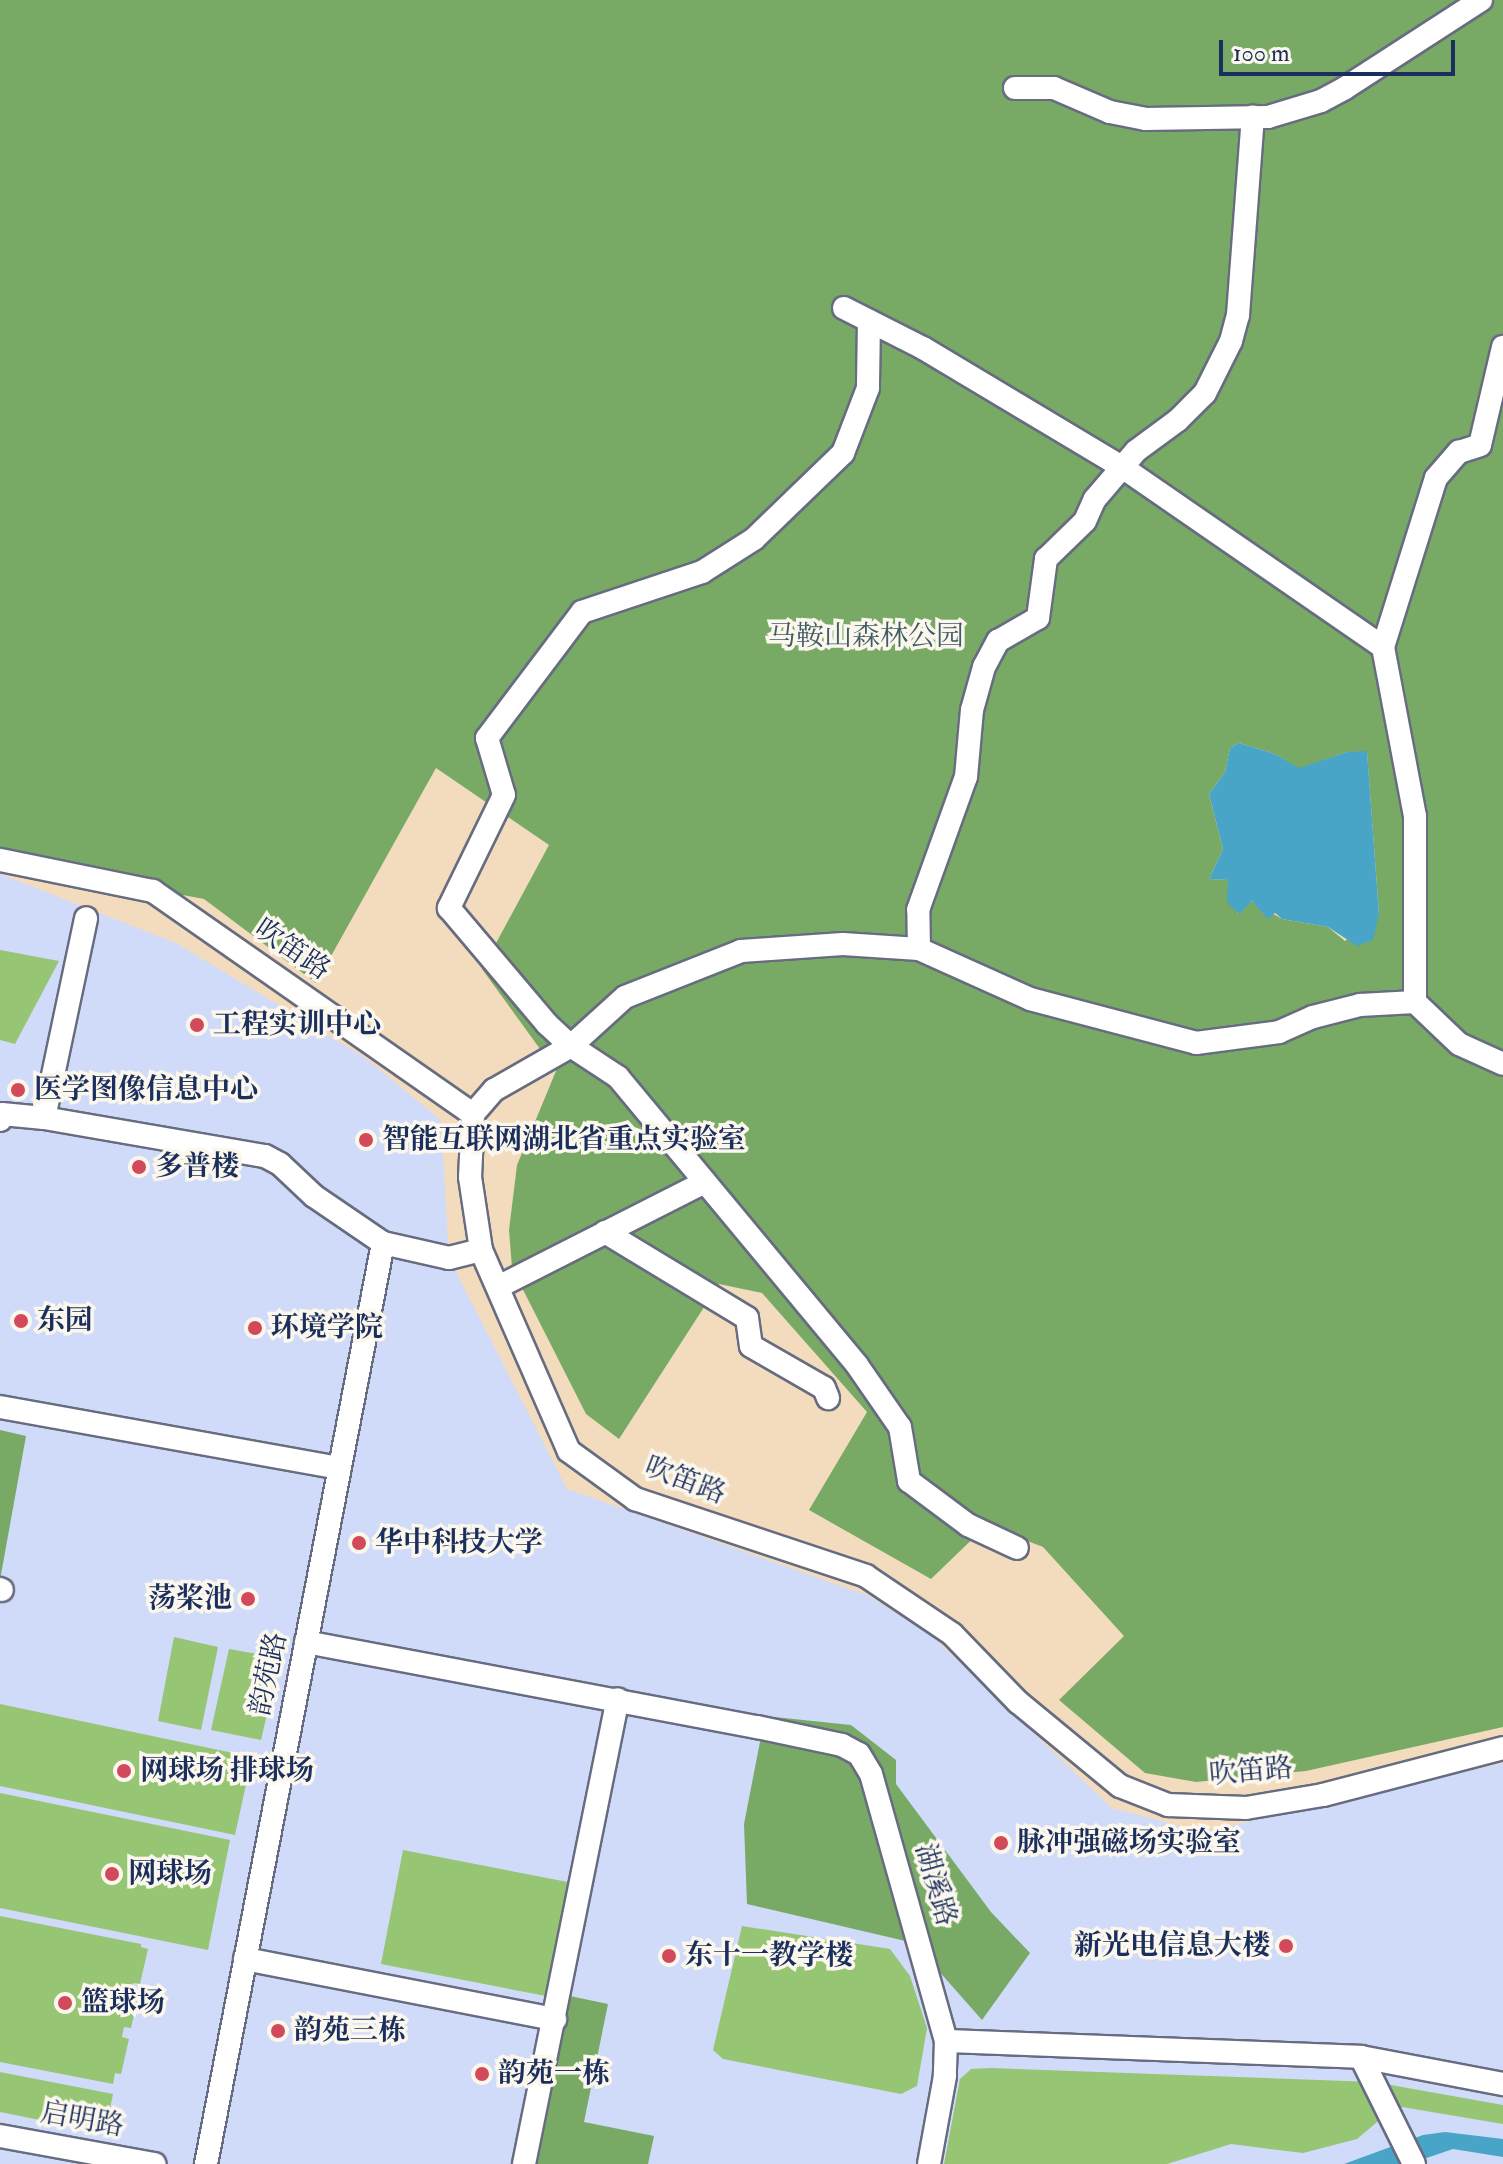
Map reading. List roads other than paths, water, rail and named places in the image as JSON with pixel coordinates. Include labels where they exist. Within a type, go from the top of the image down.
[{"type":"street","points":[[1015,88],[1054,88],[1110,112],[1145,119],[1268,117],[1333,95],[1481,0]]},
{"type":"street","points":[[919,949],[918,910],[966,777],[972,710],[984,667],[998,641],[1038,618],[1046,559],[1085,521],[1095,499],[1136,451],[1178,420],[1205,393],[1231,341],[1238,315],[1253,117]]},
{"type":"street","points":[[844,308],[923,348],[1122,467],[1383,647]]},
{"type":"street","points":[[869,321],[868,388],[843,453],[754,539],[702,572],[582,612],[487,738],[504,795],[449,908],[547,1024],[571,1046],[618,1077],[857,1365],[900,1427],[909,1481],[968,1525],[1017,1548]]},
{"type":"street","points":[[1503,347],[1480,445],[1459,452],[1436,478],[1383,647],[1415,816],[1415,1002],[1459,1044],[1503,1064]]},
{"type":"street","name":"吹笛路","points":[[0,860],[153,891],[473,1114],[470,1177],[481,1250],[569,1451],[635,1499],[866,1576],[952,1634],[1018,1702],[1120,1786],[1168,1805],[1246,1808],[1323,1795],[1503,1748]]},
{"type":"street","points":[[44,1118],[86,918]]},
{"type":"street","points":[[473,1114],[494,1090],[571,1046],[625,997],[741,951],[843,944],[919,949],[1030,999],[1196,1043],[1279,1032],[1313,1017],[1360,1005],[1415,1002]]},
{"type":"street","points":[[1,1117],[44,1118],[265,1156],[280,1164],[314,1196],[383,1243],[449,1258],[481,1250]]},
{"type":"street","points":[[498,1287],[705,1182]]},
{"type":"street","points":[[605,1232],[747,1318],[751,1346],[824,1388],[828,1398]]},
{"type":"street","name":"韵苑路","points":[[206,2164],[383,1243]]},
{"type":"street","points":[[0,1407],[340,1468]]},
{"type":"street","name":"湖溪路","points":[[306,1642],[618,1699],[842,1745],[859,1754],[871,1774],[946,2041]]},
{"type":"street","points":[[524,2164],[618,1699]]},
{"type":"street","points":[[245,1959],[555,2019]]},
{"type":"street","points":[[929,2164],[945,2076],[946,2041],[1361,2057],[1503,2084]]},
{"type":"street","points":[[1361,2057],[1414,2164]]},
{"type":"street","name":"启明路","points":[[0,2136],[154,2164]]},
{"type":"water","points":[[1239,743],[1275,754],[1299,768],[1347,752],[1367,751],[1379,914],[1373,940],[1357,946],[1328,927],[1282,919],[1275,913],[1268,919],[1252,901],[1239,914],[1227,902],[1228,880],[1209,879],[1223,849],[1209,794],[1225,772],[1230,748]]},
{"type":"water","points":[[1445,2132],[1503,2139],[1503,2157],[1453,2149],[1409,2164],[1344,2164],[1423,2135]]},
{"type":"place","name":"工程实训中心","points":[[197,1025]]},
{"type":"place","name":"医学图像信息中心","points":[[18,1090]]},
{"type":"place","name":"智能互联网湖北省重点实验室","points":[[366,1140]]},
{"type":"place","name":"多普楼","points":[[139,1167]]},
{"type":"place","name":"东园","points":[[21,1321]]},
{"type":"place","name":"环境学院","points":[[255,1328]]},
{"type":"place","name":"华中科技大学","points":[[359,1543]]},
{"type":"place","name":"荡桨池","points":[[248,1599]]},
{"type":"place","name":"网球场 排球场","points":[[124,1771]]},
{"type":"place","name":"脉冲强磁场实验室","points":[[1001,1843]]},
{"type":"place","name":"网球场","points":[[112,1874]]},
{"type":"place","name":"新光电信息大楼","points":[[1286,1946]]},
{"type":"place","name":"东十一教学楼","points":[[669,1956]]},
{"type":"place","name":"篮球场","points":[[65,2003]]},
{"type":"place","name":"韵苑三栋","points":[[278,2031]]},
{"type":"place","name":"韵苑一栋","points":[[482,2074]]},
{"type":"park label","name":"马鞍山森林公园","points":[[866,637]]}]
